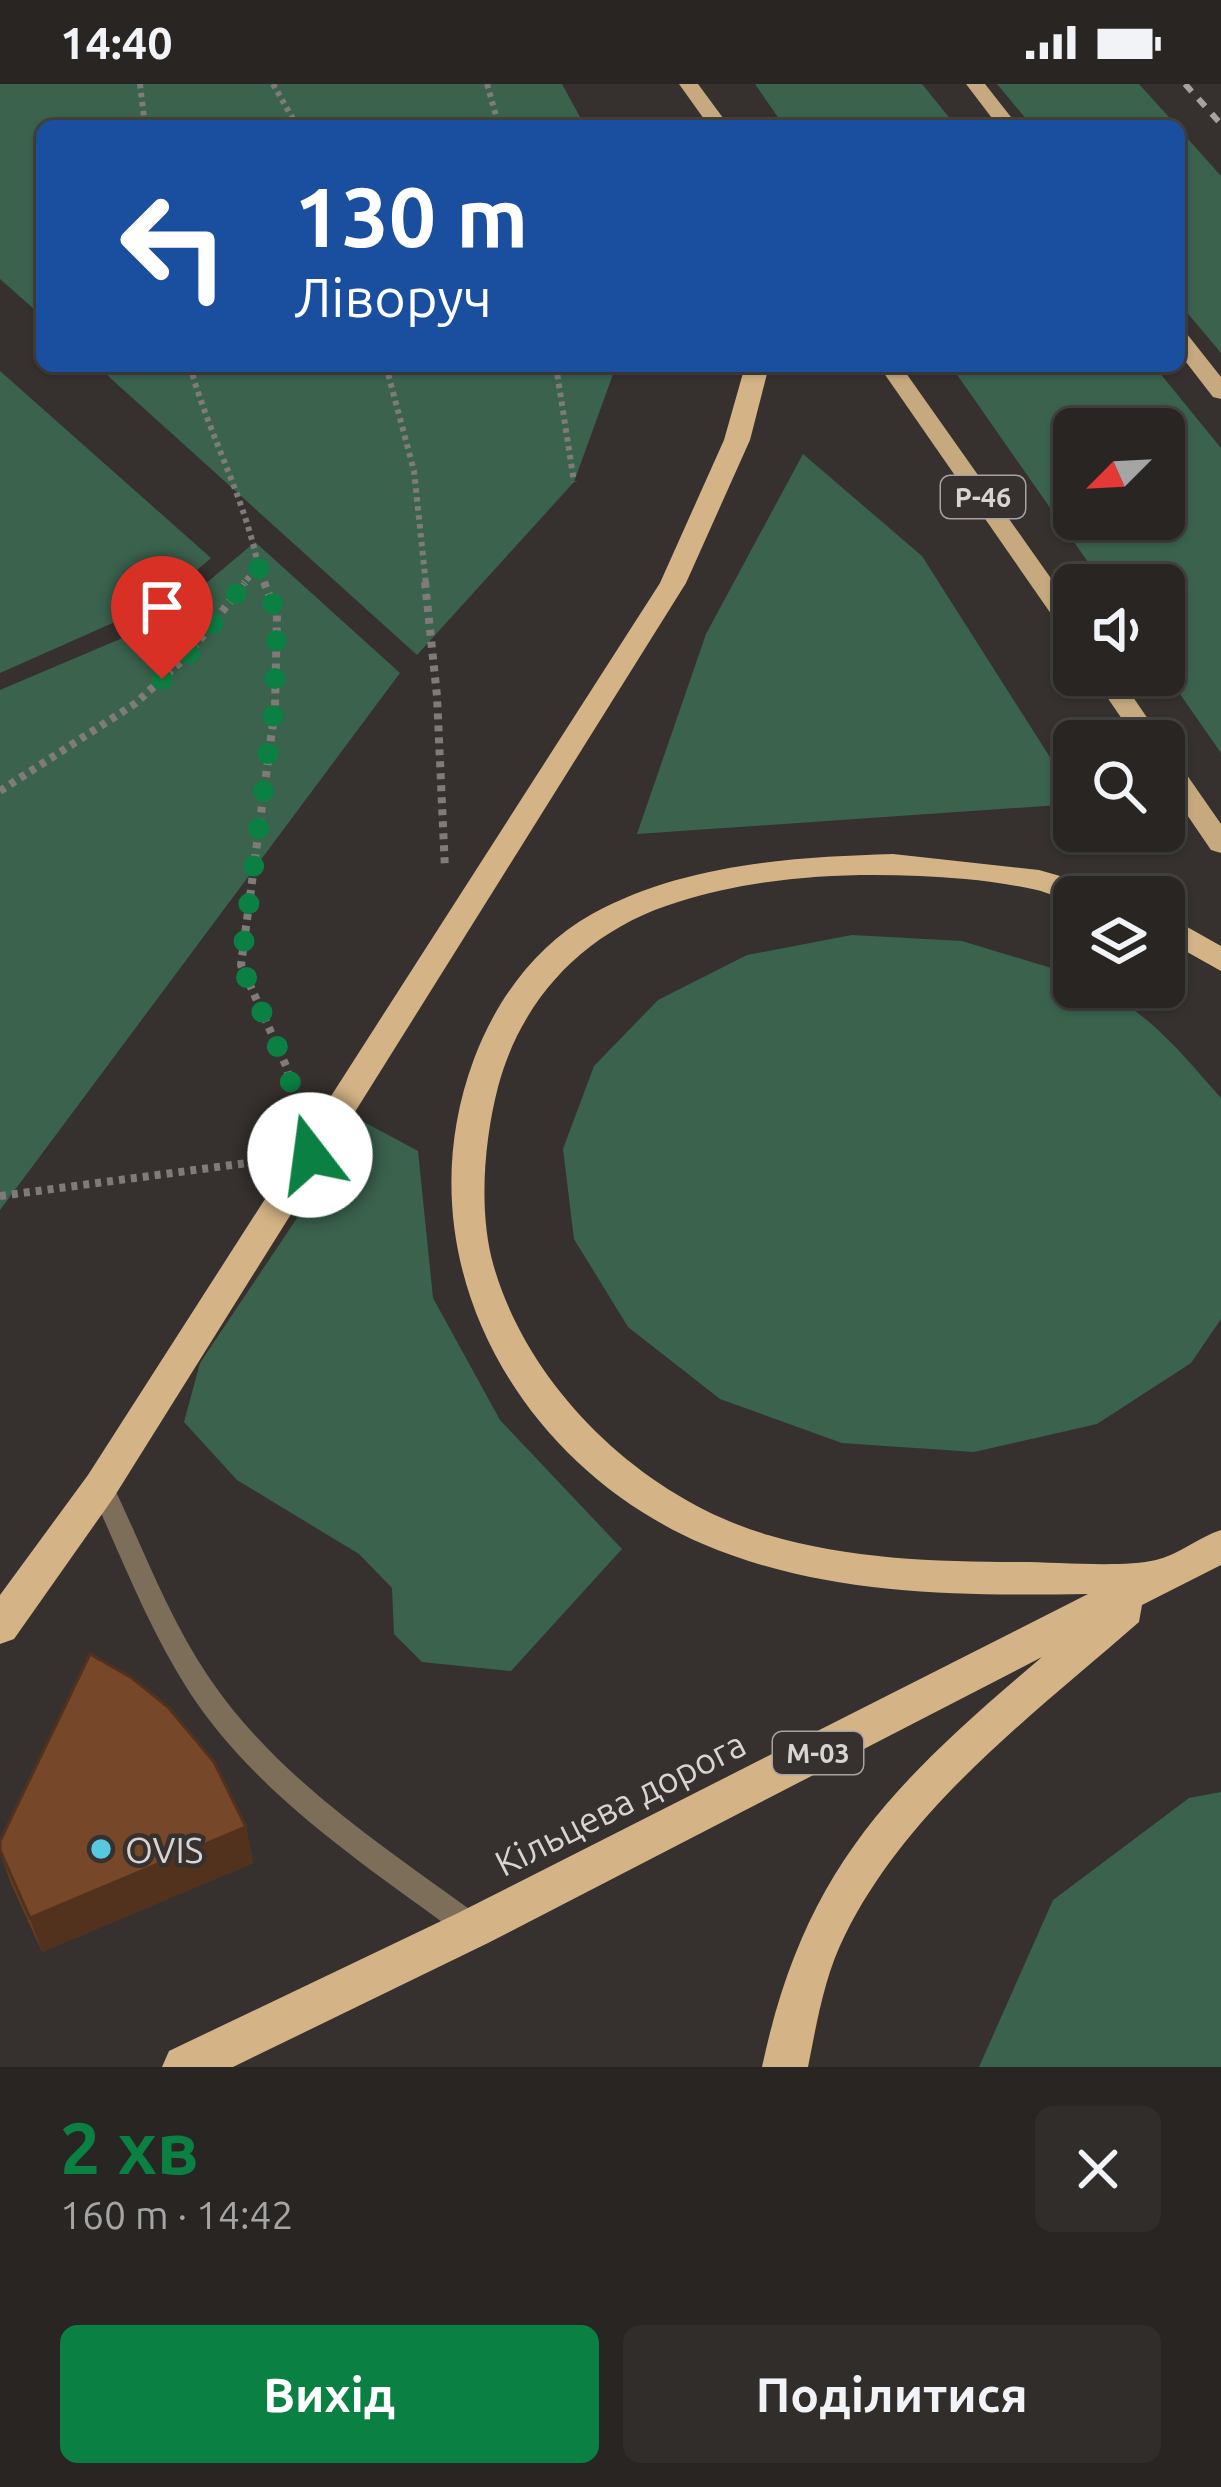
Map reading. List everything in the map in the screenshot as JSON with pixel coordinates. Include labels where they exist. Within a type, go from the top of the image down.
[{"type":"highway","points":[[0,1627],[101,1486],[673,583],[737,440],[756,372]]},
{"type":"highway","points":[[1053,886],[976,867],[904,863],[823,867],[751,876],[679,894],[645,904],[580,937],[530,985],[508,1016],[491,1053],[473,1122],[474,1260],[488,1308],[513,1354],[588,1445],[676,1512],[718,1533],[759,1548],[869,1570],[988,1577],[1163,1577]]},
{"type":"highway","points":[[1185,938],[1221,960]]},
{"type":"highway","name":"Кільцева дорога","points":[[185,2067],[473,1928],[1221,1546]]},
{"type":"highway","points":[[785,2067],[802,1986],[820,1938],[845,1886],[879,1837],[920,1791],[1163,1577]]},
{"type":"main road","points":[[688,84],[715,120]]},
{"type":"main road","points":[[975,84],[1003,120]]},
{"type":"main road","points":[[1185,347],[1221,392]]},
{"type":"main road","name":"Р-46","points":[[894,372],[1053,599]]},
{"type":"main road","points":[[1185,792],[1221,844]]},
{"type":"lane","points":[[101,1486],[174,1639],[218,1711],[277,1776],[473,1928]]},
{"type":"path","points":[[140,84],[144,120]]},
{"type":"path","points":[[273,84],[294,120]]},
{"type":"path","points":[[487,84],[497,120]]},
{"type":"path","points":[[0,1196],[310,1155],[286,1066],[241,965],[274,708],[277,615],[258,566],[249,520],[207,428],[192,372]]},
{"type":"path","points":[[388,372],[414,471],[420,567],[437,696],[448,942]]},
{"type":"path","points":[[557,372],[574,482]]},
{"type":"path","points":[[0,791],[136,703],[188,655],[258,566]]},
{"type":"green space","points":[[0,84],[562,84],[582,120],[36,120],[36,311],[0,279]]},
{"type":"green space","points":[[755,84],[922,84],[951,120],[780,120]]},
{"type":"green space","points":[[997,84],[1139,84],[1172,120],[1027,120]]},
{"type":"green space","points":[[1185,136],[1221,176],[1221,353],[1185,310]]},
{"type":"green space","points":[[0,371],[211,558],[160,602],[0,673]]},
{"type":"green space","points":[[104,372],[614,372],[574,482],[417,655]]},
{"type":"green space","points":[[955,372],[1159,372],[1221,448],[1221,753],[1181,696],[1185,696],[1185,564],[1089,564],[1073,540],[1185,540],[1185,408],[1053,408],[1053,512]]},
{"type":"green space","points":[[803,454],[922,556],[1053,762],[1053,805],[637,834],[706,634]]},
{"type":"green space","points":[[255,542],[400,673],[0,1210],[0,690],[160,622]]},
{"type":"green space","points":[[852,935],[962,941],[1053,968],[1053,1008],[1130,1008],[1156,1028],[1221,1098],[1221,1319],[1191,1363],[1097,1424],[974,1452],[842,1443],[720,1399],[628,1327],[574,1239],[563,1149],[594,1066],[658,1000],[747,955]]},
{"type":"green space","points":[[362,1121],[418,1151],[433,1298],[500,1420],[622,1549],[511,1671],[422,1662],[394,1634],[392,1588],[359,1554],[237,1480],[184,1422],[200,1363]]},
{"type":"green space","points":[[1221,1792],[1221,2067],[979,2067],[1053,1900],[1189,1798]]},
{"type":"building","points":[[90,1654],[132,1678],[168,1707],[214,1762],[246,1827],[30,1918],[0,1841]]},
{"type":"railway","points":[[1185,84],[1221,124]]},
{"type":"place","name":"OVIS","points":[[101,1849]]},
{"type":"route","points":[[162,679],[188,655],[258,566],[277,615],[274,708],[241,965],[286,1066],[310,1155]]}]
